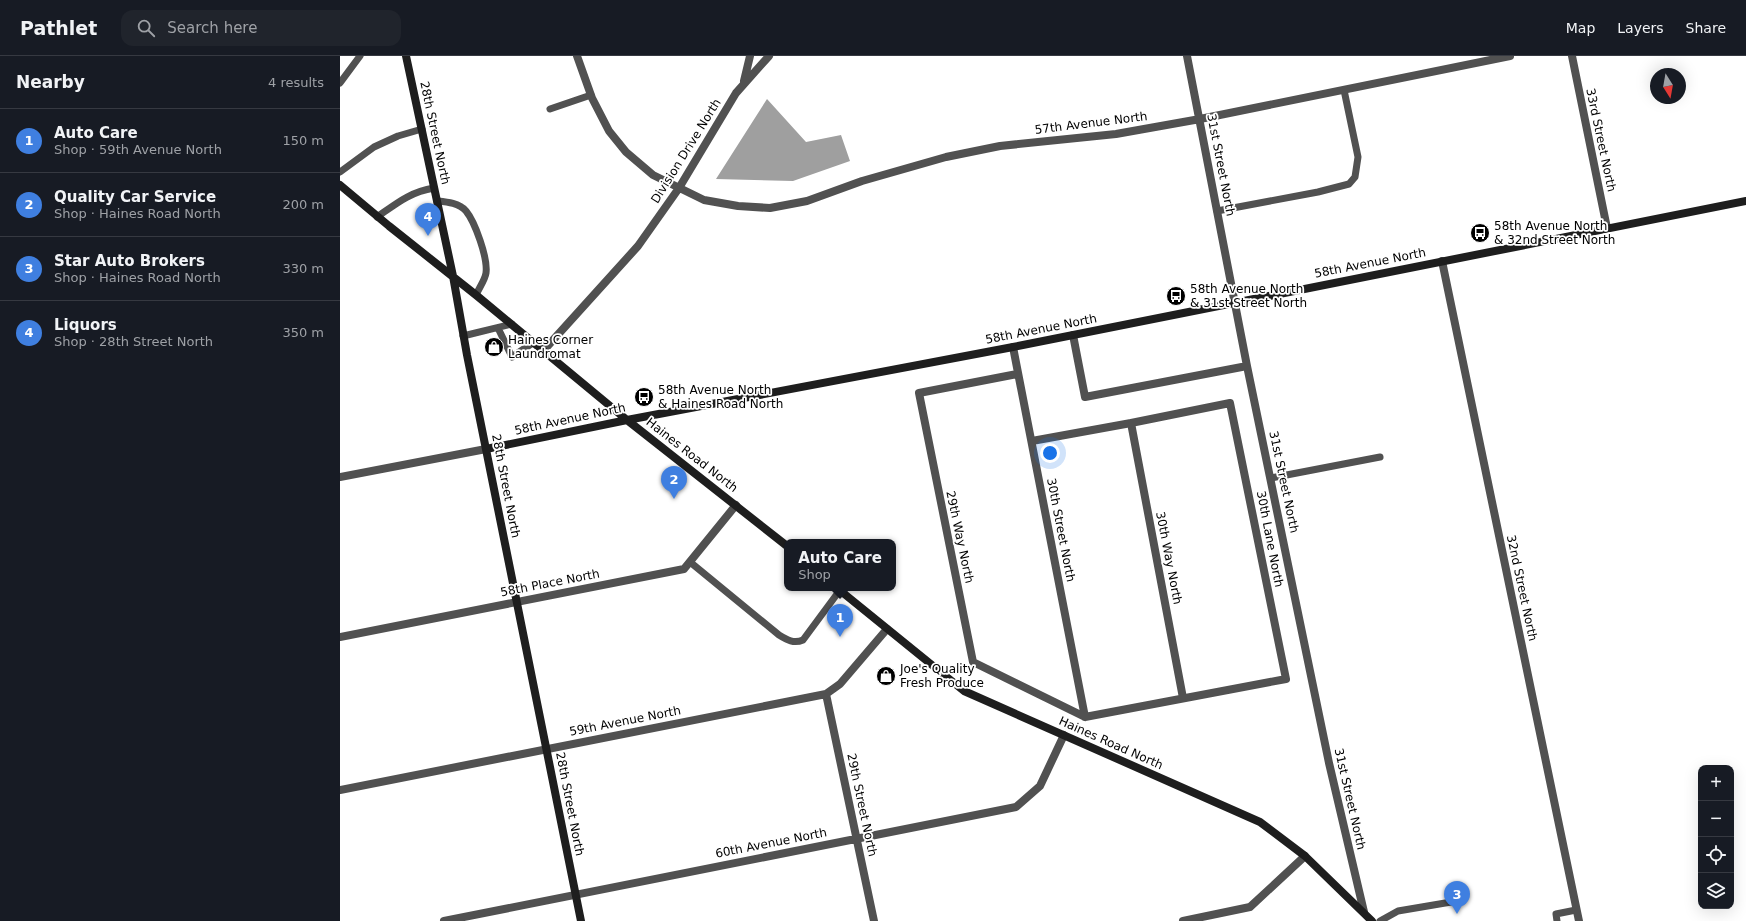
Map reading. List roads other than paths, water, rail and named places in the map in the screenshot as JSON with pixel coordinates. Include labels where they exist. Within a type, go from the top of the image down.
[{"type":"street","name":"28th Street North","points":[[406,56],[453,276],[463,336],[581,921]]},
{"type":"street","name":"57th Avenue North","points":[[577,56],[591,94],[609,131],[626,152],[653,175],[704,200],[738,206],[770,208],[807,201],[862,181],[946,157],[1000,146],[1116,134],[1200,119],[1510,56]]},
{"type":"street","points":[[744,83],[750,56]]},
{"type":"street","name":"Division Drive North","points":[[544,350],[638,246],[679,188],[736,93],[769,56]]},
{"type":"street","name":"31st Street North","points":[[1187,56],[1234,302],[1270,478],[1329,763],[1364,912]]},
{"type":"street","name":"33rd Street North","points":[[1572,56],[1607,228]]},
{"type":"street","name":"Haines Road North","points":[[340,185],[377,217],[544,350],[627,420],[784,544]]},
{"type":"street","name":"58th Avenue North","points":[[340,477],[627,420],[1013,347],[1746,201]]},
{"type":"street","name":"32nd Street North","points":[[1442,261],[1578,921]]},
{"type":"street","points":[[1073,335],[1085,397],[1247,366]]},
{"type":"street","name":"30th Street North","points":[[1013,347],[1017,374],[1032,441],[1085,717]]},
{"type":"street","name":"29th Way North","points":[[1017,374],[919,393],[973,662],[1085,717]]},
{"type":"street","name":"30th Lane North","points":[[1131,423],[1230,403],[1286,680],[1183,698]]},
{"type":"street","points":[[1032,441],[1131,423]]},
{"type":"street","name":"30th Way North","points":[[1131,423],[1183,698]]},
{"type":"street","name":"58th Place North","points":[[340,637],[684,569],[736,505]]},
{"type":"street","name":"Haines Road North","points":[[841,591],[964,691],[1260,822],[1305,856],[1372,921]]},
{"type":"street","name":"59th Avenue North","points":[[340,790],[826,694],[840,684],[887,628]]},
{"type":"street","name":"29th Street North","points":[[826,694],[874,921]]},
{"type":"street","points":[[1085,717],[1183,698]]},
{"type":"street","name":"60th Avenue North","points":[[444,921],[1016,807],[1040,786],[1064,735]]},
{"type":"street","points":[[1183,921],[1250,908],[1305,856]]},
{"type":"lane","points":[[340,83],[360,56]]},
{"type":"lane","points":[[1217,211],[1318,192],[1349,184],[1355,177],[1358,158],[1344,90]]},
{"type":"lane","points":[[550,109],[591,94]]},
{"type":"lane","points":[[340,172],[374,147],[398,136],[422,129]]},
{"type":"lane","points":[[377,217],[408,195],[419,190],[434,188]]},
{"type":"lane","points":[[437,201],[457,205],[465,211],[472,222],[487,266],[486,274],[476,295]]},
{"type":"lane","points":[[463,336],[512,324]]},
{"type":"lane","points":[[498,328],[512,357],[534,342]]},
{"type":"lane","points":[[1270,478],[1380,457]]},
{"type":"lane","points":[[690,562],[779,635],[791,642],[799,642],[803,640],[838,591]]},
{"type":"lane","points":[[1380,921],[1398,911],[1463,900]]},
{"type":"lane","points":[[1557,921],[1556,914],[1576,910]]},
{"type":"place","name":"58th Avenue North & 32nd Street North","points":[[1480,233]]},
{"type":"place","name":"Liquors","points":[[428,236]]},
{"type":"place","name":"58th Avenue North & 31st Street North","points":[[1176,296]]},
{"type":"place","name":"Haines Corner Laundromat","points":[[494,347]]},
{"type":"place","name":"58th Avenue North & Haines Road North","points":[[644,397]]},
{"type":"place","name":"Quality Car Service","points":[[674,499]]},
{"type":"place","name":"Auto Care","points":[[840,637]]},
{"type":"place","name":"Joe's Quality Fresh Produce","points":[[886,676]]},
{"type":"place","name":"Star Auto Brokers","points":[[1457,914]]}]
